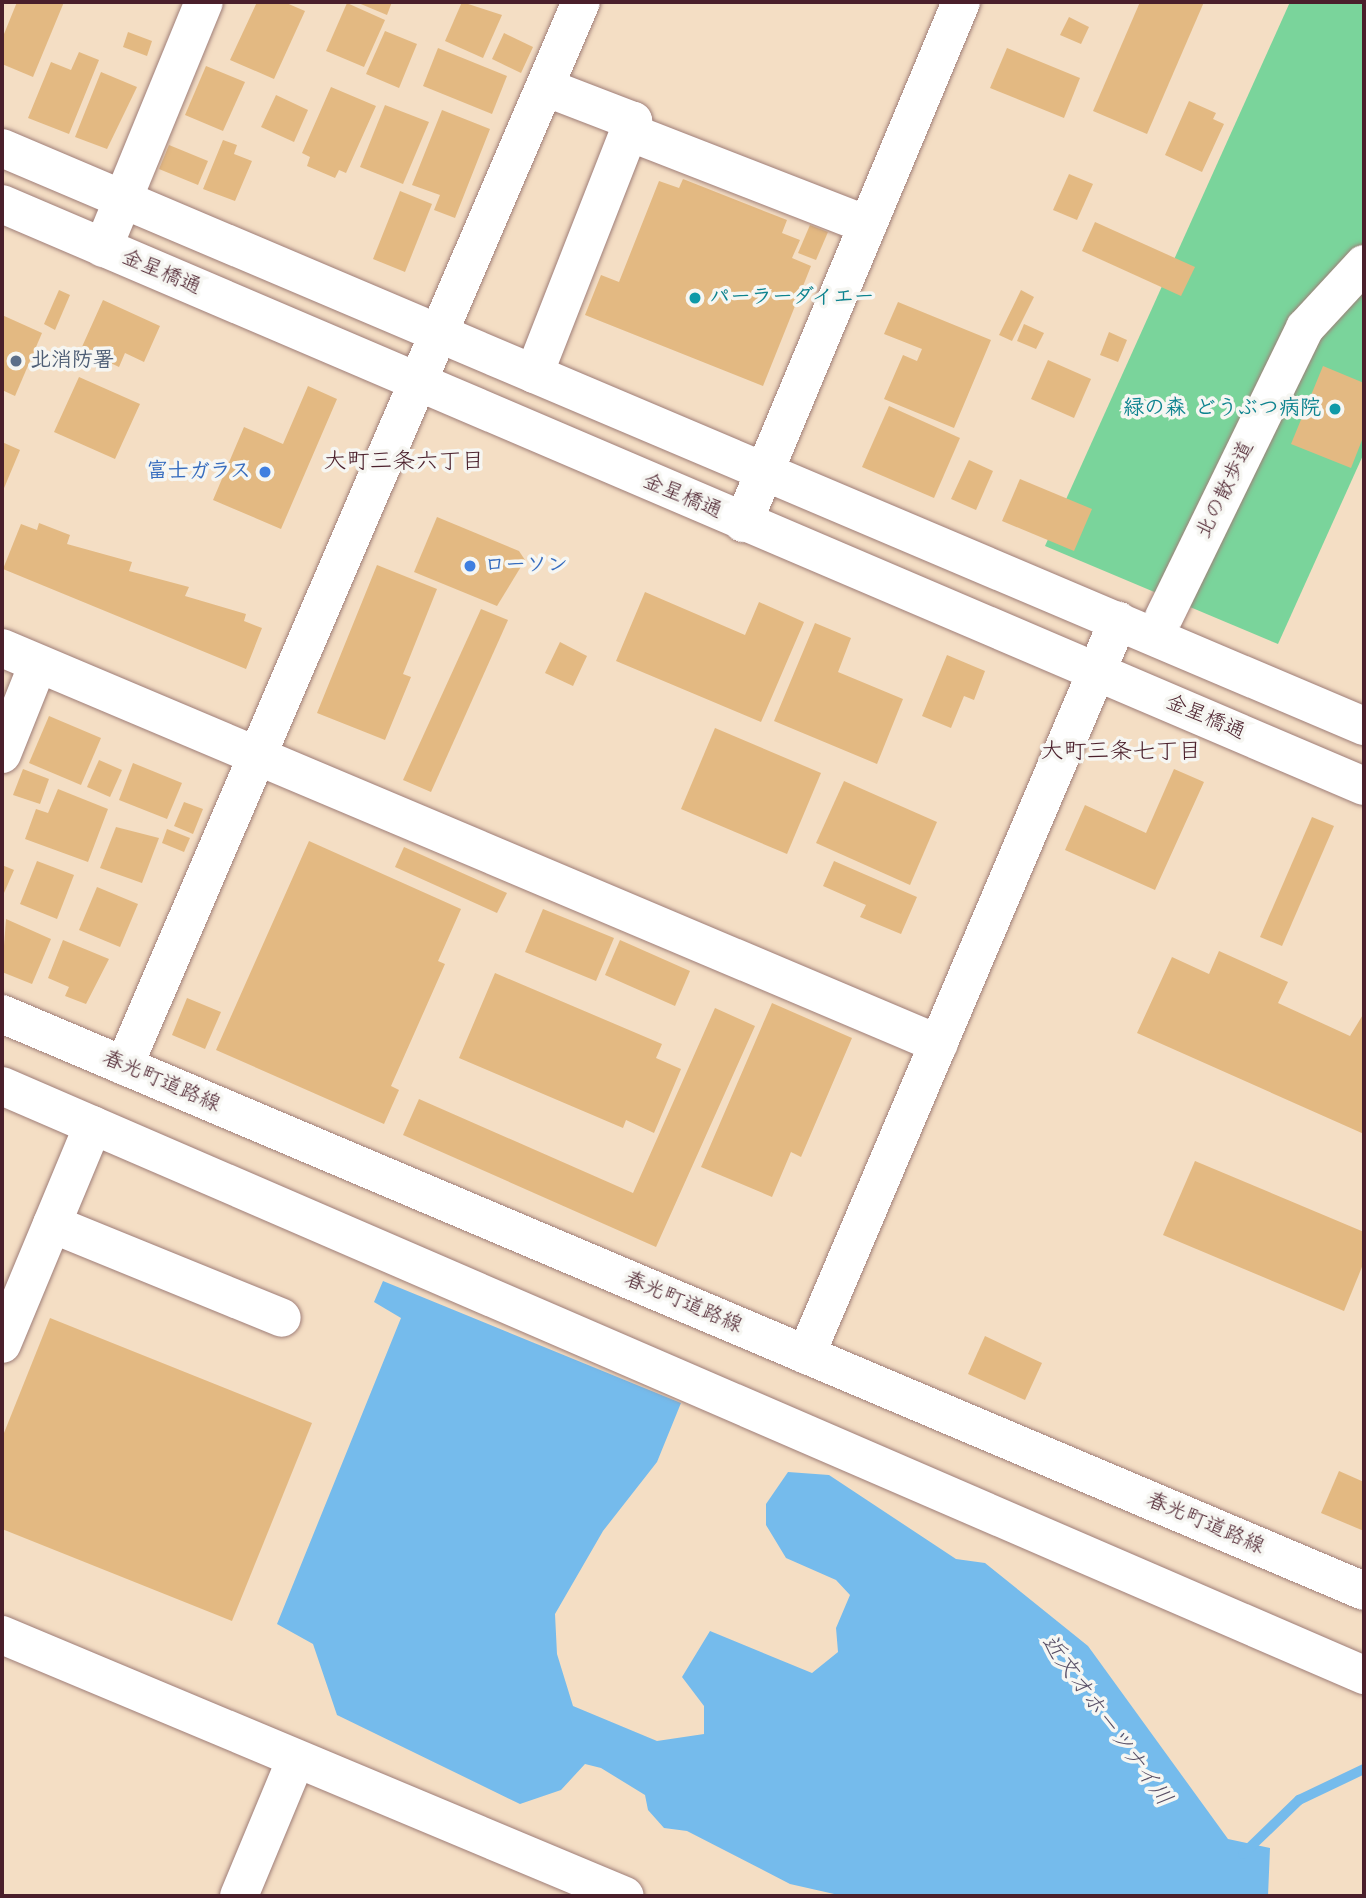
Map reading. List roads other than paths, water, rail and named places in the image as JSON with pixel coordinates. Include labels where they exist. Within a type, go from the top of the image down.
[{"type":"street","points":[[103,248],[204,2]]},
{"type":"street","points":[[124,1066],[421,384],[581,2]]},
{"type":"street","points":[[743,523],[868,225],[954,4]]},
{"type":"street","points":[[534,374],[633,121],[545,86]]},
{"type":"street","points":[[629,132],[868,225]]},
{"type":"street","points":[[2,148],[764,474],[1364,726]]},
{"type":"street","name":"金星橋通","points":[[2,204],[743,523],[1364,786]]},
{"type":"street","name":"北の散歩道","points":[[1164,617],[1305,328],[1364,264]]},
{"type":"street","points":[[806,1355],[1118,621]]},
{"type":"street","points":[[2,648],[939,1044]]},
{"type":"street","points":[[2,754],[38,664]]},
{"type":"street","name":"春光町道路線","points":[[2,1014],[1364,1591]]},
{"type":"street","points":[[2,1086],[1364,1675]]},
{"type":"street","points":[[2,1343],[93,1125]]},
{"type":"street","points":[[52,1224],[282,1318]]},
{"type":"street","points":[[2,1636],[625,1896]]},
{"type":"street","points":[[239,1896],[296,1759]]},
{"type":"water","points":[[383,1281],[681,1403],[657,1462],[603,1531],[555,1614],[557,1654],[573,1706],[657,1741],[704,1734],[704,1706],[682,1677],[710,1631],[812,1673],[838,1652],[836,1628],[850,1595],[836,1580],[786,1558],[766,1525],[766,1504],[788,1472],[829,1475],[956,1559],[985,1563],[1088,1646],[1228,1839],[1270,1848],[1268,1896],[843,1896],[790,1884],[687,1831],[664,1828],[648,1810],[645,1795],[601,1768],[585,1764],[561,1790],[520,1804],[337,1715],[313,1644],[277,1624],[401,1318],[374,1302]]},
{"type":"waterway","name":"近文オホーツナイ川","points":[[1243,1854],[1299,1800],[1364,1769]]},
{"type":"place","name":"パーラーダイエー","points":[[695,298]]},
{"type":"place","name":"北消防署","points":[[16,361]]},
{"type":"place","name":"緑の森 どうぶつ病院","points":[[1335,409]]},
{"type":"place","name":"富士ガラス","points":[[265,472]]},
{"type":"place","name":"ローソン","points":[[470,566]]},
{"type":"district","name":"大町三条六丁目","points":[[404,462]]},
{"type":"district","name":"大町三条七丁目","points":[[1121,752]]}]
